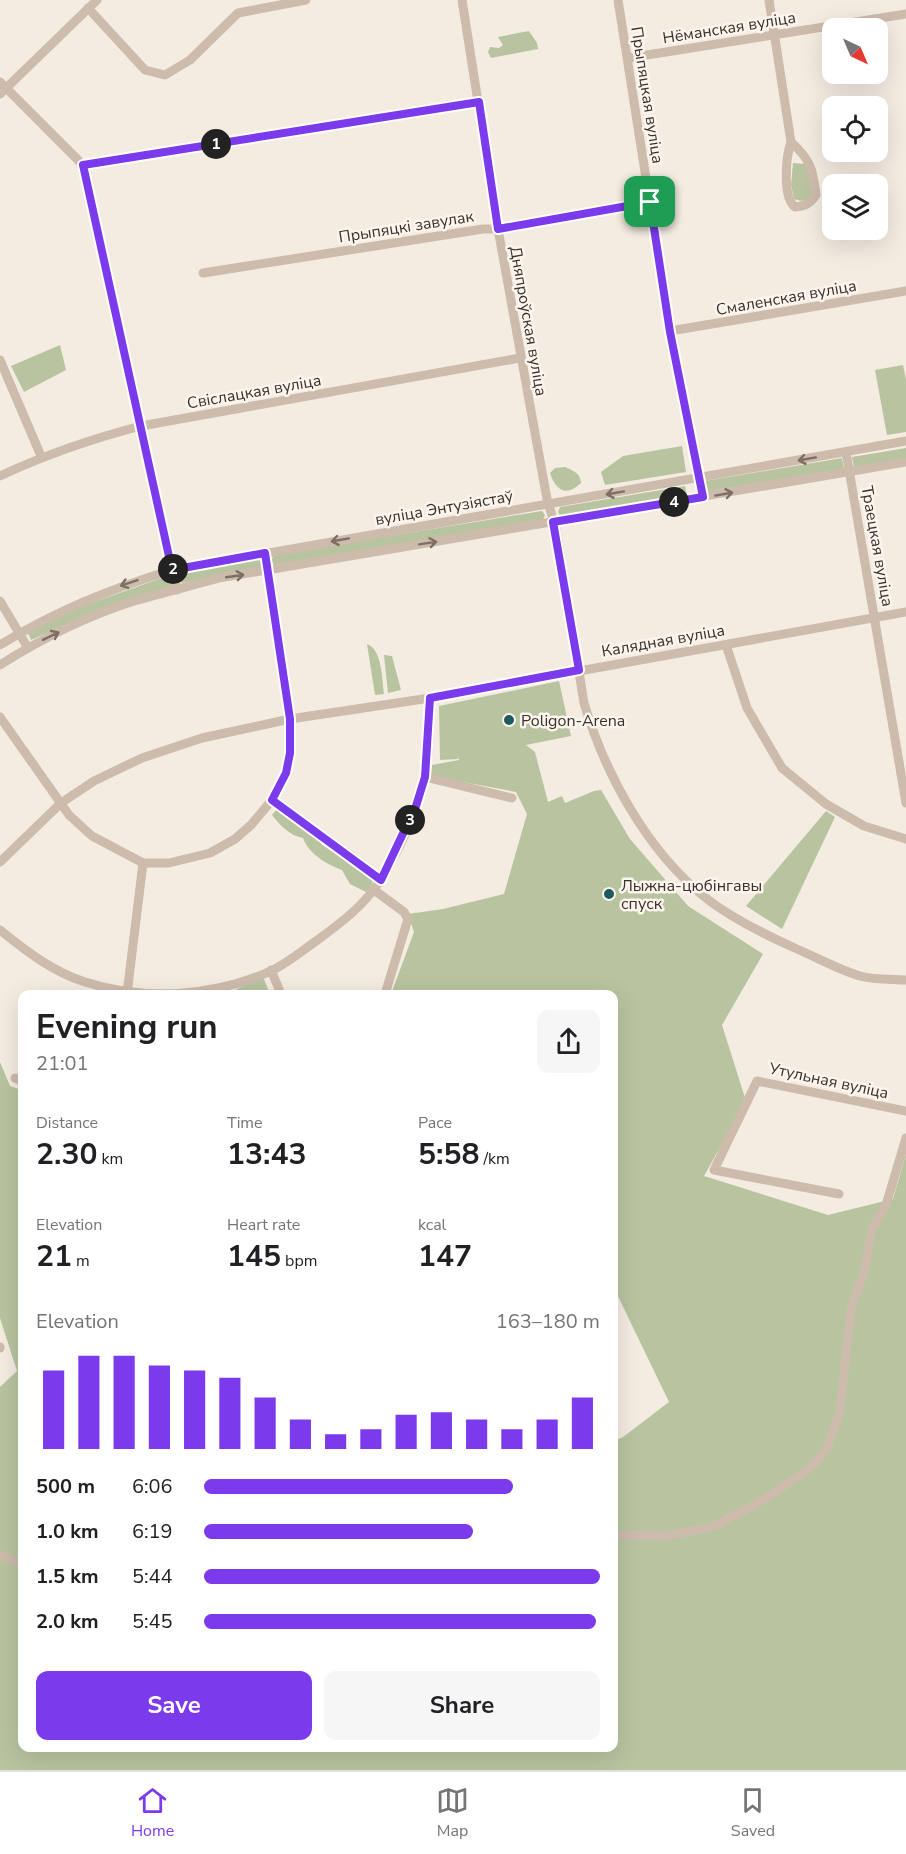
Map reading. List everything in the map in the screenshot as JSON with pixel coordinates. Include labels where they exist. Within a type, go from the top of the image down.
[{"type":"street","points":[[97,0],[2,88],[83,165],[177,590]]},
{"type":"street","points":[[88,8],[145,70],[165,75],[190,60],[238,13],[306,0]]},
{"type":"street","name":"Дняпроўская вуліца","points":[[462,0],[520,358],[553,522],[585,703],[592,729],[629,807],[646,835],[706,899],[781,942],[862,977],[906,980]]},
{"type":"street","name":"Прыпяцкая вуліца","points":[[618,0],[670,332],[703,497]]},
{"type":"street","points":[[769,0],[791,142],[786,165],[789,198],[795,207],[804,206],[816,195],[812,170],[808,160],[791,142]]},
{"type":"street","name":"Нёманская вуліца","points":[[628,58],[906,14]]},
{"type":"street","points":[[83,165],[479,102]]},
{"type":"street","name":"Прыпяцкі завулак","points":[[203,273],[483,229],[498,229],[650,202]]},
{"type":"street","name":"Смаленская вуліца","points":[[670,332],[906,291]]},
{"type":"street","name":"Свіслацкая вуліца","points":[[0,476],[41,456],[91,439],[141,426],[520,358]]},
{"type":"street","points":[[0,360],[41,456]]},
{"type":"street","name":"вуліца Энтузіястаў","points":[[0,645],[77,603],[172,570],[906,441]]},
{"type":"street","name":"Траецкая вуліца","points":[[846,452],[906,803]]},
{"type":"street","name":"вуліца Энтузіястаў","points":[[0,665],[28,648],[104,612],[219,578],[906,462]]},
{"type":"street","points":[[0,717],[69,815],[92,836],[143,863],[170,863],[210,853],[235,839],[251,825],[272,800],[286,773],[290,753],[290,719],[265,553]]},
{"type":"street","points":[[0,601],[28,648]]},
{"type":"street","name":"Калядная вуліца","points":[[0,862],[61,803],[94,781],[142,758],[202,738],[290,719],[430,698],[906,612]]},
{"type":"street","points":[[726,645],[747,708],[782,768],[826,804],[864,826],[906,839]]},
{"type":"street","points":[[200,990],[222,987],[272,970],[352,915],[374,890],[416,806],[425,777],[430,698]]},
{"type":"street","points":[[425,777],[512,798]]},
{"type":"street","points":[[272,800],[381,880]]},
{"type":"street","points":[[128,990],[143,863]]},
{"type":"street","points":[[374,890],[404,912],[408,919],[386,990]]},
{"type":"street","points":[[0,930],[33,956],[83,981],[117,990]]},
{"type":"street","points":[[272,970],[280,990]]},
{"type":"street","name":"Утульная вуліца","points":[[839,1194],[714,1170],[757,1081],[906,1111]]},
{"type":"street","points":[[618,1535],[666,1536],[715,1526],[763,1500],[805,1472],[818,1460],[828,1446],[840,1411],[851,1308],[864,1273],[872,1229],[886,1204],[906,1138]]},
{"type":"street","points":[[0,1555],[18,1562]]},
{"type":"green space","points":[[529,31],[538,49],[491,58],[488,52],[490,47],[499,48],[503,45],[498,37]]},
{"type":"green space","points":[[793,163],[805,164],[812,184],[812,196],[805,200],[794,199],[791,185]]},
{"type":"green space","points":[[60,345],[66,370],[24,392],[11,366]]},
{"type":"green space","points":[[903,365],[906,380],[906,432],[887,435],[875,370]]},
{"type":"green space","points":[[682,446],[686,472],[605,485],[601,472],[623,456]]},
{"type":"green space","points":[[906,448],[906,458],[854,467],[852,457]]},
{"type":"green space","points":[[842,458],[844,469],[708,491],[705,481]]},
{"type":"green space","points":[[565,467],[578,475],[581,483],[566,491],[558,488],[550,473],[555,468]]},
{"type":"green space","points":[[685,486],[687,495],[560,516],[558,512],[560,507]]},
{"type":"green space","points":[[542,511],[545,515],[543,520],[275,566],[271,561],[274,555]]},
{"type":"green space","points":[[262,560],[263,566],[261,567],[182,583],[180,581],[180,572]]},
{"type":"green space","points":[[170,575],[173,586],[118,603],[31,640],[28,633],[72,610]]},
{"type":"green space","points":[[367,644],[376,652],[382,673],[384,694],[375,695]]},
{"type":"green space","points":[[384,655],[392,656],[401,690],[388,693]]},
{"type":"green space","points":[[559,681],[571,736],[526,745],[535,752],[548,802],[562,796],[565,803],[601,790],[630,839],[688,906],[763,954],[722,1025],[746,1101],[704,1176],[828,1215],[893,1199],[906,1154],[906,1770],[0,1770],[0,1387],[17,1371],[0,1318],[0,1062],[10,1086],[18,1089],[18,1752],[618,1752],[618,1439],[669,1402],[618,1296],[618,990],[392,990],[414,932],[408,914],[443,909],[504,894],[527,814],[516,792],[431,776],[432,765],[459,760],[457,754],[458,759],[440,760],[439,706]]},
{"type":"green space","points":[[277,809],[282,810],[318,838],[321,844],[368,876],[373,881],[371,887],[366,892],[350,884],[342,870],[319,858],[309,849],[303,838],[294,835],[282,826],[272,815]]},
{"type":"green space","points":[[826,811],[835,817],[782,929],[746,906]]},
{"type":"green space","points":[[263,977],[268,990],[235,990]]},
{"type":"place","name":"Poligon-Arena","points":[[509,720]]},
{"type":"place","name":"Лыжна-цюбінгавы спуск","points":[[609,894]]},
{"type":"route","points":[[479,102],[498,229],[650,202],[670,332],[703,497],[553,522],[579,670],[430,698],[425,777],[416,806],[381,880],[272,800],[286,773],[290,753],[290,719],[265,553],[172,570],[83,165],[479,102]]}]
